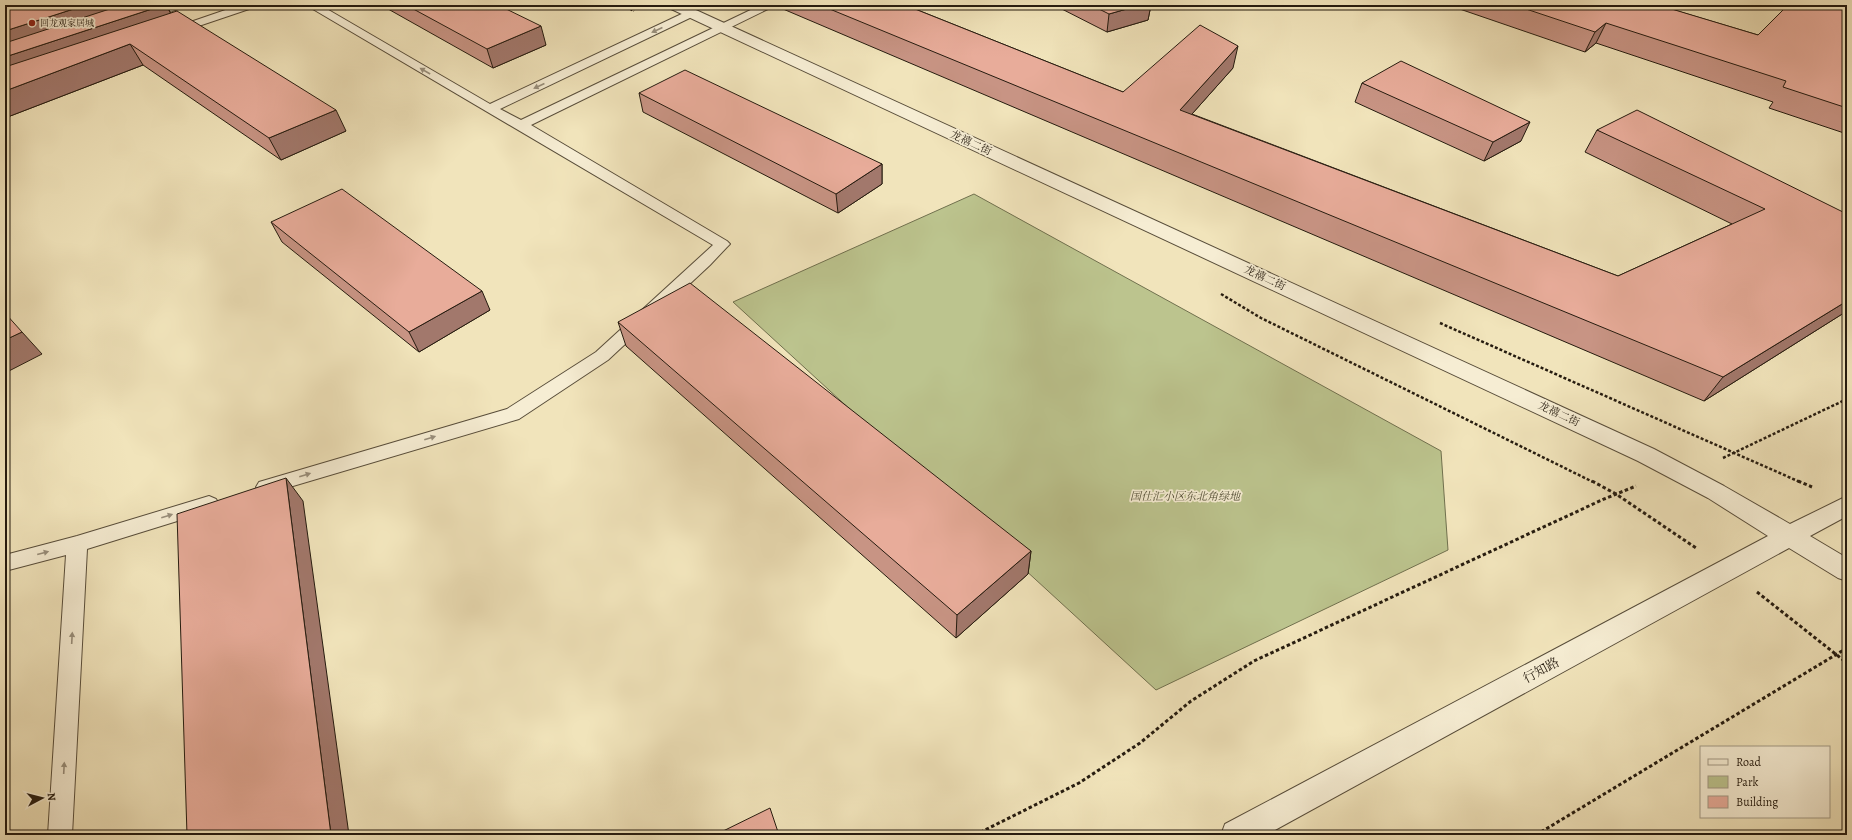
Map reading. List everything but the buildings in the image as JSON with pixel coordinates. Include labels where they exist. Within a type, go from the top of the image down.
[{"type":"street","points":[[124,23],[176,5]]},
{"type":"street","name":"龙禧二街","points":[[674,5],[1646,454],[1790,535],[1847,571]]},
{"type":"street","name":"行知路","points":[[1236,835],[1847,505]]},
{"type":"lane","points":[[161,35],[251,5]]},
{"type":"lane","points":[[247,493],[513,414],[602,356],[705,262],[722,244],[521,125],[490,109],[312,5]]},
{"type":"lane","points":[[521,125],[770,5]]},
{"type":"lane","points":[[490,109],[692,13]]},
{"type":"lane","points":[[5,563],[77,544],[225,499]]},
{"type":"lane","points":[[60,835],[77,544]]},
{"type":"path","points":[[1822,411],[1847,399]]},
{"type":"path","points":[[1668,424],[1819,490]]},
{"type":"path","points":[[975,835],[1079,783],[1140,743],[1192,701],[1254,662],[1585,508]]},
{"type":"path","points":[[1536,835],[1847,648]]},
{"type":"green space","name":"国仕汇小区东北角绿地","points":[[974,194],[1441,451],[1448,550],[1156,690],[733,302]]},
{"type":"place","name":"回龙观家居城","points":[[32,23]]}]
